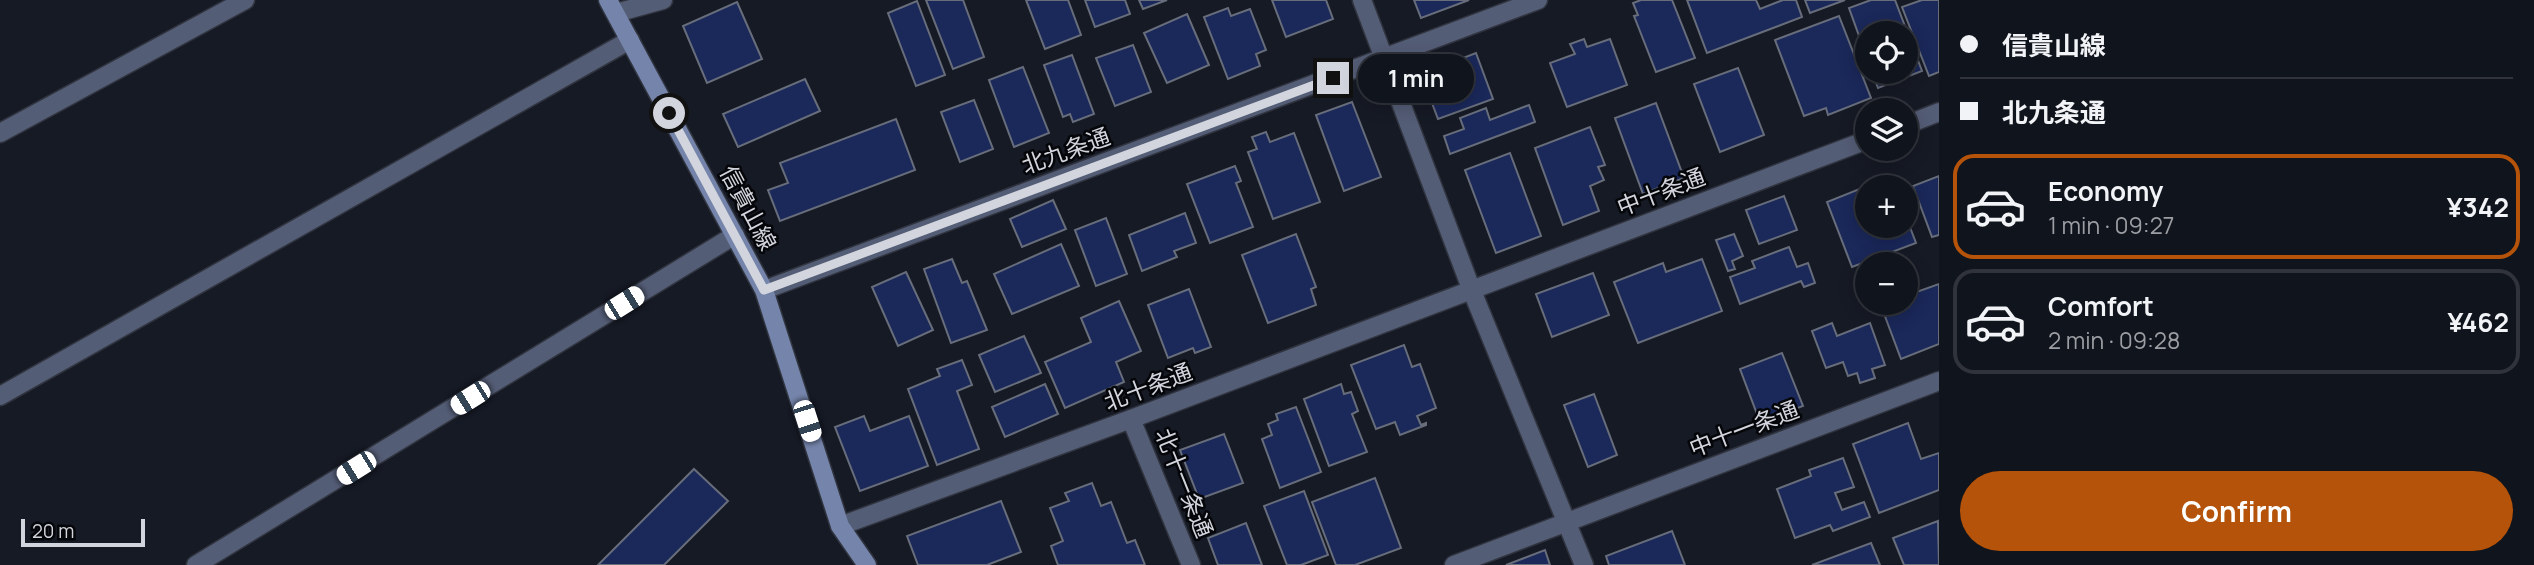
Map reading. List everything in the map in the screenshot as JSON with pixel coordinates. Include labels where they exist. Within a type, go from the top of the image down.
[{"type":"main road","name":"信貴山線","points":[[612,7],[764,290],[840,526],[867,565]]},
{"type":"street","points":[[0,133],[246,0]]},
{"type":"street","points":[[612,7],[663,0]]},
{"type":"street","points":[[1362,0],[1472,290],[1584,565]]},
{"type":"street","name":"北九条通","points":[[764,290],[1538,0]]},
{"type":"street","points":[[0,396],[630,40]]},
{"type":"street","points":[[1918,120],[1939,112]]},
{"type":"street","name":"中十条通","points":[[1472,290],[1855,145]]},
{"type":"street","points":[[196,565],[735,235]]},
{"type":"street","name":"北十条通","points":[[840,526],[1472,290]]},
{"type":"street","name":"中十一条通","points":[[1567,523],[1939,381]]},
{"type":"street","name":"北十一条通","points":[[1131,419],[1191,565]]},
{"type":"street","points":[[1454,565],[1567,523]]},
{"type":"building","points":[[926,0],[963,0],[984,57],[953,69]]},
{"type":"building","points":[[1026,0],[1068,0],[1081,35],[1045,49]]},
{"type":"building","points":[[1085,0],[1125,0],[1130,14],[1095,27]]},
{"type":"building","points":[[1139,0],[1167,0],[1143,9]]},
{"type":"building","points":[[1272,0],[1326,0],[1333,19],[1286,37]]},
{"type":"building","points":[[1414,0],[1469,0],[1421,18]]},
{"type":"building","points":[[1641,0],[1672,0],[1695,58],[1656,72],[1634,16],[1638,15],[1633,3]]},
{"type":"building","points":[[1687,0],[1756,0],[1760,9],[1783,0],[1796,0],[1802,17],[1707,53]]},
{"type":"building","points":[[1805,0],[1845,0],[1810,13]]},
{"type":"building","points":[[1871,0],[1895,0],[1903,21],[1855,21],[1855,25],[1849,8]]},
{"type":"building","points":[[1922,0],[1939,0],[1939,72],[1929,76],[1918,48],[1918,21],[1907,21],[1902,7]]},
{"type":"building","points":[[917,1],[945,75],[916,86],[888,13]]},
{"type":"building","points":[[737,2],[762,59],[707,83],[683,26]]},
{"type":"building","points":[[1228,8],[1231,16],[1250,9],[1266,50],[1256,54],[1260,66],[1228,79],[1204,17]]},
{"type":"building","points":[[1187,14],[1209,65],[1167,83],[1144,33]]},
{"type":"building","points":[[1839,16],[1855,57],[1855,84],[1866,84],[1871,98],[1855,98],[1855,104],[1828,115],[1826,108],[1804,116],[1775,40]]},
{"type":"building","points":[[1584,39],[1587,47],[1610,39],[1627,85],[1567,107],[1550,63],[1575,54],[1570,44]]},
{"type":"building","points":[[1133,45],[1151,92],[1115,106],[1096,58]]},
{"type":"building","points":[[1476,53],[1493,99],[1438,119],[1421,74]]},
{"type":"building","points":[[1072,55],[1094,114],[1073,122],[1070,114],[1063,117],[1044,65]]},
{"type":"building","points":[[1023,67],[1049,133],[1014,147],[989,80]]},
{"type":"building","points":[[1738,68],[1764,135],[1720,152],[1694,84]]},
{"type":"building","points":[[805,79],[820,111],[738,147],[723,114]]},
{"type":"building","points":[[974,100],[993,149],[960,162],[941,112]]},
{"type":"building","points":[[1352,102],[1381,177],[1344,191],[1316,115]]},
{"type":"building","points":[[1656,103],[1684,178],[1643,194],[1615,118]]},
{"type":"building","points":[[1529,105],[1535,122],[1450,154],[1444,136],[1464,129],[1460,118],[1486,108],[1490,120]]},
{"type":"building","points":[[896,119],[915,170],[780,221],[768,190],[788,183],[780,163]]},
{"type":"building","points":[[1590,127],[1605,165],[1598,167],[1604,180],[1590,186],[1599,211],[1563,225],[1535,148]]},
{"type":"building","points":[[1266,132],[1270,142],[1294,133],[1320,202],[1273,219],[1248,152],[1257,149],[1252,137]]},
{"type":"building","points":[[1510,153],[1541,236],[1496,253],[1465,170]]},
{"type":"building","points":[[1235,166],[1241,181],[1236,183],[1253,227],[1210,243],[1187,184]]},
{"type":"building","points":[[1939,176],[1939,235],[1932,237],[1918,199],[1918,184]]},
{"type":"building","points":[[1855,191],[1855,238],[1914,238],[1916,243],[1892,252],[1855,252],[1855,266],[1852,267],[1827,202]]},
{"type":"building","points":[[1784,196],[1797,230],[1759,244],[1746,210]]},
{"type":"building","points":[[1053,200],[1066,229],[1022,247],[1010,219]]},
{"type":"building","points":[[1185,213],[1196,243],[1174,251],[1177,257],[1142,271],[1129,235]]},
{"type":"building","points":[[1106,218],[1127,274],[1096,286],[1075,230]]},
{"type":"building","points":[[1296,234],[1316,287],[1311,289],[1316,305],[1268,323],[1242,255]]},
{"type":"building","points":[[1734,234],[1743,256],[1732,261],[1735,269],[1728,271],[1716,240]]},
{"type":"building","points":[[1061,244],[1079,286],[1012,314],[994,274]]},
{"type":"building","points":[[1789,247],[1797,267],[1808,263],[1815,283],[1804,287],[1801,281],[1740,304],[1730,277],[1755,268],[1752,261]]},
{"type":"building","points":[[952,259],[962,283],[967,281],[987,330],[951,343],[924,269]]},
{"type":"building","points":[[1702,259],[1722,311],[1638,343],[1614,282],[1663,263],[1666,272]]},
{"type":"building","points":[[906,272],[933,330],[898,346],[872,287]]},
{"type":"building","points":[[1593,273],[1609,315],[1552,337],[1536,294]]},
{"type":"building","points":[[1939,284],[1939,344],[1901,359],[1884,315],[1918,315],[1918,292]]},
{"type":"building","points":[[1189,289],[1211,347],[1195,353],[1193,348],[1168,358],[1148,305]]},
{"type":"building","points":[[1119,301],[1141,351],[1116,362],[1124,382],[1065,408],[1045,362],[1091,342],[1081,318]]},
{"type":"building","points":[[1832,323],[1837,336],[1870,323],[1885,365],[1872,369],[1875,378],[1860,383],[1857,373],[1848,376],[1843,362],[1826,368],[1812,331]]},
{"type":"building","points":[[1024,336],[1041,373],[995,392],[979,355]]},
{"type":"building","points":[[1404,345],[1412,367],[1420,364],[1436,408],[1417,416],[1421,425],[1426,425],[1400,435],[1395,422],[1376,429],[1351,365]]},
{"type":"building","points":[[1782,353],[1803,406],[1760,422],[1740,369]]},
{"type":"building","points":[[962,360],[972,385],[957,391],[979,449],[937,465],[908,389],[940,376],[937,369]]},
{"type":"building","points":[[1045,384],[1058,414],[1005,437],[992,407]]},
{"type":"building","points":[[1341,384],[1344,394],[1351,392],[1358,411],[1352,414],[1367,452],[1329,466],[1304,399]]},
{"type":"building","points":[[1594,394],[1617,455],[1588,467],[1564,405]]},
{"type":"building","points":[[1296,407],[1321,472],[1280,488],[1262,439],[1272,435],[1268,424],[1278,420],[1276,414]]},
{"type":"building","points":[[864,416],[870,431],[909,416],[928,466],[860,491],[835,427]]},
{"type":"building","points":[[1908,423],[1921,459],[1939,453],[1939,490],[1879,513],[1853,444]]},
{"type":"building","points":[[1224,434],[1243,483],[1199,499],[1180,450]]},
{"type":"building","points":[[1843,458],[1854,487],[1835,493],[1842,510],[1864,502],[1870,517],[1833,531],[1830,525],[1795,538],[1777,489],[1811,476],[1809,470]]},
{"type":"building","points":[[694,469],[728,501],[664,565],[598,565]]},
{"type":"building","points":[[1375,478],[1401,548],[1355,565],[1336,565],[1312,502]]},
{"type":"building","points":[[1092,483],[1101,506],[1111,502],[1127,543],[1135,540],[1145,565],[1058,565],[1051,546],[1063,541],[1050,508],[1069,501],[1065,493]]},
{"type":"building","points":[[1304,491],[1328,555],[1301,565],[1287,565],[1264,506]]},
{"type":"building","points":[[1001,501],[1021,552],[987,565],[918,565],[907,536]]},
{"type":"building","points":[[1938,521],[1939,565],[1904,565],[1893,538]]},
{"type":"building","points":[[1246,523],[1262,565],[1218,565],[1208,538]]},
{"type":"building","points":[[1672,531],[1685,565],[1609,565],[1606,556]]},
{"type":"building","points":[[1871,543],[1880,565],[1812,565]]},
{"type":"building","points":[[1545,550],[1550,565],[1506,565]]},
{"type":"route","points":[[669,113],[764,290],[1333,78]]}]
